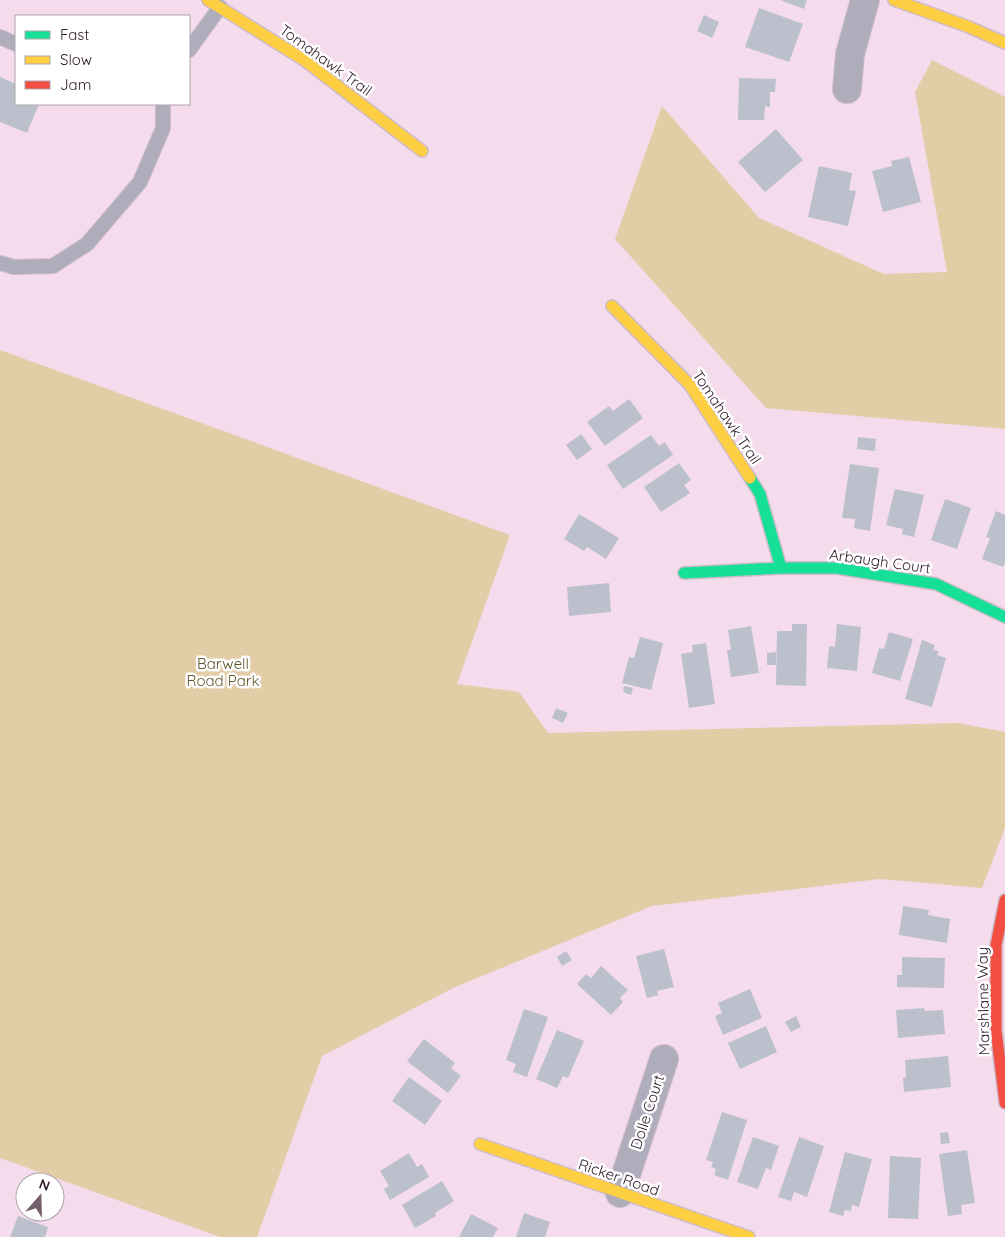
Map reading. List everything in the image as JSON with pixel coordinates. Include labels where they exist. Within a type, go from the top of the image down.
[{"type":"street","points":[[847,88],[850,54],[865,0]]},
{"type":"street","points":[[894,0],[969,27],[1005,43]]},
{"type":"street","name":"Tomahawk Trail","points":[[214,4],[304,60],[422,151]]},
{"type":"street","name":"Tomahawk Trail","points":[[612,306],[690,386],[706,410],[760,494],[781,568]]},
{"type":"street","name":"Arbaugh Court","points":[[684,573],[781,568],[837,568],[936,584],[1005,617]]},
{"type":"street","name":"Marshlane Way","points":[[1005,900],[996,945],[996,1030],[1005,1103]]},
{"type":"street","name":"Dolle Court","points":[[620,1193],[664,1059]]},
{"type":"street","name":"Ricker Road","points":[[480,1144],[749,1237]]},
{"type":"lane","points":[[190,48],[214,4]]},
{"type":"lane","points":[[0,37],[15,44]]},
{"type":"lane","points":[[0,263],[14,267],[53,266],[87,244],[140,182],[163,128],[163,105]]},
{"type":"green space","points":[[932,60],[1005,97],[1005,429],[766,408],[615,239],[662,106],[759,218],[884,274],[947,272],[915,92]]},
{"type":"green space","name":"Barwell Road Park","points":[[0,350],[510,535],[457,684],[519,692],[548,733],[958,723],[1005,732],[1005,828],[982,888],[880,879],[652,906],[455,987],[322,1056],[257,1237],[220,1237],[65,1181],[65,1172],[39,1172],[0,1158]]},
{"type":"building","points":[[780,0],[807,0],[804,9]]},
{"type":"building","points":[[759,8],[803,24],[789,62],[745,47]]},
{"type":"building","points":[[704,15],[719,22],[712,38],[697,31]]},
{"type":"building","points":[[0,77],[15,84],[15,105],[39,105],[27,133],[0,122]]},
{"type":"building","points":[[739,78],[776,79],[775,92],[770,92],[770,107],[765,106],[764,120],[738,120]]},
{"type":"building","points":[[776,129],[803,160],[765,192],[738,162]]},
{"type":"building","points":[[909,157],[921,202],[883,212],[872,171],[892,166],[891,161]]},
{"type":"building","points":[[819,166],[852,173],[849,190],[856,191],[848,226],[808,217]]},
{"type":"building","points":[[629,399],[643,418],[605,446],[587,422],[609,406],[613,411]]},
{"type":"building","points":[[581,434],[592,449],[577,460],[566,445]]},
{"type":"building","points":[[651,435],[659,446],[665,442],[673,455],[623,489],[607,465]]},
{"type":"building","points":[[858,437],[876,439],[875,451],[857,449]]},
{"type":"building","points":[[679,463],[691,480],[684,485],[690,493],[661,512],[644,487]]},
{"type":"building","points":[[850,464],[879,468],[870,531],[854,528],[855,519],[842,518]]},
{"type":"building","points":[[895,489],[924,495],[914,537],[902,534],[903,529],[886,525]]},
{"type":"building","points":[[945,499],[971,508],[957,549],[931,540]]},
{"type":"building","points":[[996,511],[1005,515],[1005,563],[1003,567],[982,559],[990,538],[986,537]]},
{"type":"building","points":[[579,514],[619,538],[606,559],[587,547],[584,551],[564,539]]},
{"type":"building","points":[[609,583],[611,612],[569,616],[567,587]]},
{"type":"building","points":[[792,624],[807,624],[806,686],[776,685],[777,631],[792,631]]},
{"type":"building","points":[[837,624],[861,627],[857,671],[827,668],[829,646],[835,647]]},
{"type":"building","points":[[751,626],[759,673],[731,677],[727,650],[731,650],[728,630]]},
{"type":"building","points":[[889,632],[913,639],[900,681],[872,673],[879,648],[884,649]]},
{"type":"building","points":[[640,637],[663,643],[651,690],[622,683],[629,657],[634,658]]},
{"type":"building","points":[[922,640],[935,645],[933,650],[939,651],[937,655],[946,658],[932,707],[905,699]]},
{"type":"building","points":[[706,643],[715,704],[689,708],[681,654],[693,652],[692,645]]},
{"type":"building","points":[[776,652],[776,665],[767,665],[767,653]]},
{"type":"building","points":[[624,686],[633,688],[631,695],[623,692]]},
{"type":"building","points":[[556,708],[568,713],[563,723],[552,718]]},
{"type":"building","points":[[903,906],[929,910],[928,915],[950,919],[947,943],[899,935]]},
{"type":"building","points":[[664,949],[674,987],[657,991],[658,995],[647,998],[636,956]]},
{"type":"building","points":[[566,951],[572,960],[562,966],[557,957]]},
{"type":"building","points":[[902,957],[945,958],[944,988],[897,987],[897,975],[902,975]]},
{"type":"building","points":[[601,966],[628,990],[620,998],[623,1002],[611,1015],[577,984],[586,974],[591,978]]},
{"type":"building","points":[[750,989],[762,1018],[723,1035],[715,1016],[722,1013],[718,1003]]},
{"type":"building","points":[[924,1008],[925,1011],[943,1010],[945,1034],[898,1038],[896,1010]]},
{"type":"building","points":[[524,1009],[548,1017],[527,1077],[513,1072],[516,1064],[506,1060]]},
{"type":"building","points":[[796,1016],[801,1027],[791,1032],[785,1022]]},
{"type":"building","points":[[766,1026],[777,1052],[740,1069],[728,1043]]},
{"type":"building","points":[[557,1030],[584,1041],[568,1078],[563,1076],[557,1088],[536,1079]]},
{"type":"building","points":[[424,1039],[455,1063],[451,1068],[461,1076],[448,1093],[407,1061]]},
{"type":"building","points":[[948,1056],[951,1087],[904,1092],[903,1078],[906,1077],[905,1060]]},
{"type":"building","points":[[409,1077],[442,1101],[425,1125],[392,1101]]},
{"type":"building","points":[[722,1112],[747,1120],[728,1180],[714,1175],[716,1169],[711,1167],[713,1162],[706,1160]]},
{"type":"building","points":[[948,1132],[950,1143],[941,1144],[940,1133]]},
{"type":"building","points":[[753,1137],[779,1146],[771,1170],[766,1168],[758,1189],[737,1182]]},
{"type":"building","points":[[799,1137],[824,1146],[807,1197],[794,1192],[791,1201],[778,1197]]},
{"type":"building","points":[[967,1150],[975,1203],[961,1205],[962,1214],[948,1216],[939,1154]]},
{"type":"building","points":[[845,1152],[872,1159],[859,1207],[852,1205],[851,1211],[845,1210],[843,1216],[829,1212]]},
{"type":"building","points":[[409,1153],[417,1167],[422,1164],[429,1177],[390,1200],[384,1189],[389,1186],[380,1171]]},
{"type":"building","points":[[890,1156],[921,1158],[918,1219],[888,1218]]},
{"type":"building","points":[[442,1181],[454,1201],[435,1213],[436,1216],[415,1228],[402,1205]]},
{"type":"building","points":[[524,1213],[550,1222],[545,1237],[516,1237]]},
{"type":"building","points":[[471,1214],[498,1228],[493,1237],[459,1237]]},
{"type":"building","points":[[16,1222],[34,1222],[48,1227],[45,1237],[10,1237]]},
{"type":"traffic: fast","points":[[750,478],[760,494],[781,568]]},
{"type":"traffic: fast","points":[[684,573],[781,568],[837,568],[936,584],[1005,617]]},
{"type":"traffic: slow","points":[[208,0],[304,60],[422,151]]},
{"type":"traffic: slow","points":[[894,0],[969,27],[1005,43]]},
{"type":"traffic: slow","points":[[612,306],[690,385],[750,478]]},
{"type":"traffic: slow","points":[[480,1144],[749,1237]]},
{"type":"traffic: jam","points":[[1005,900],[996,945],[996,1030],[1005,1103]]}]
